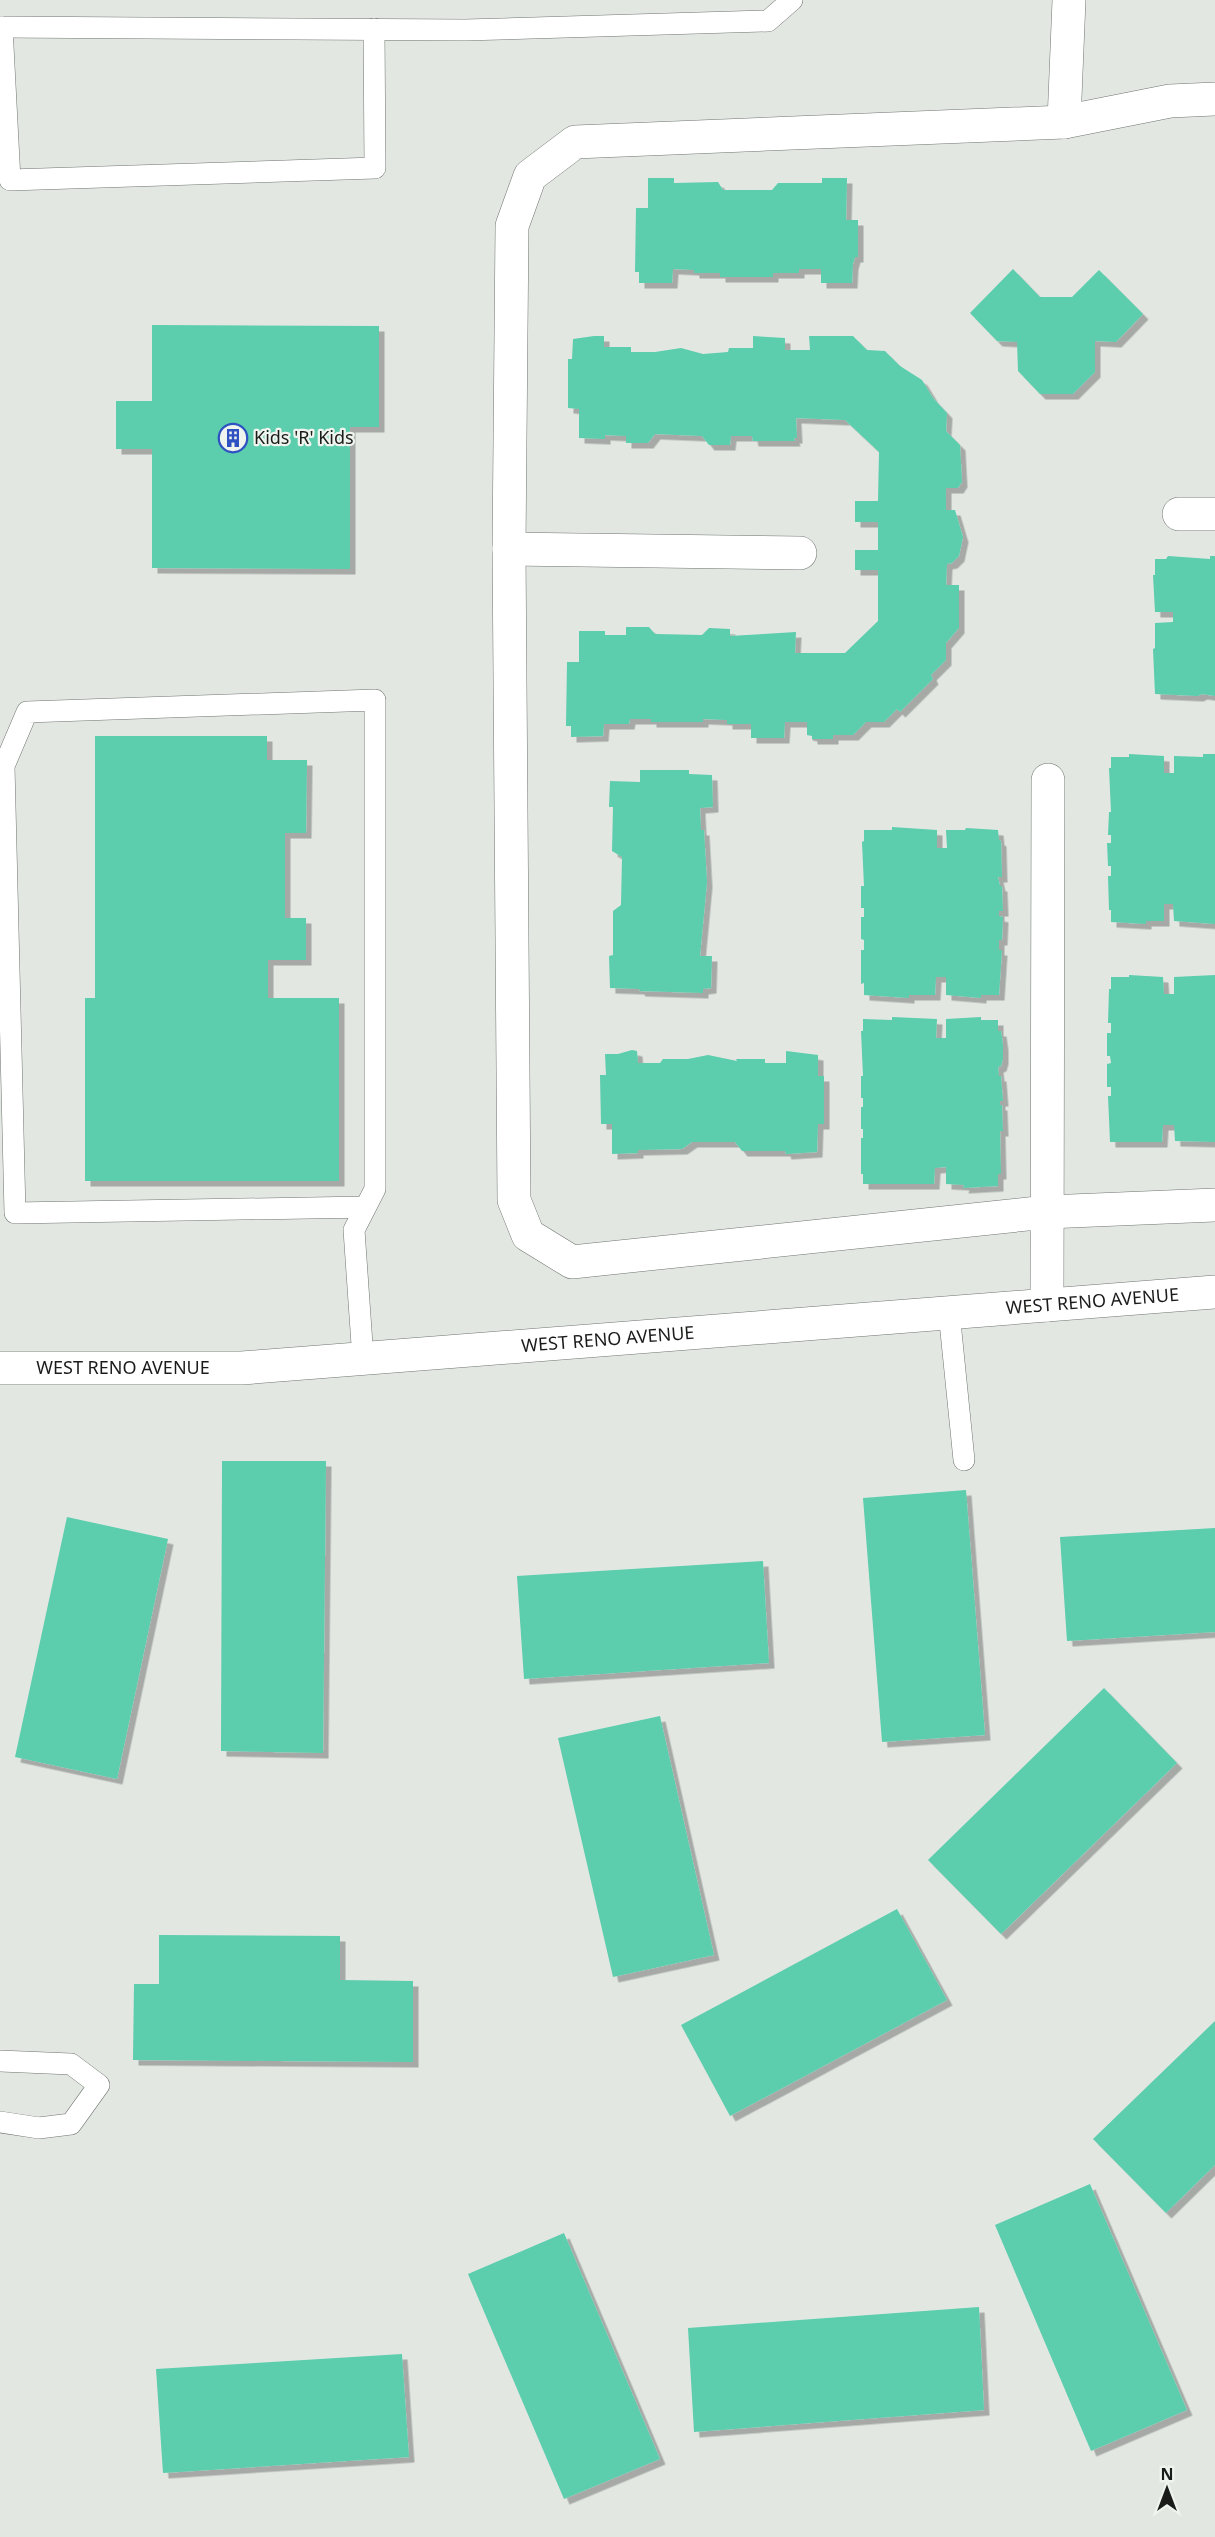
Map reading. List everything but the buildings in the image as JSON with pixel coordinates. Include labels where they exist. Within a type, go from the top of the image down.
[{"type":"street","points":[[1064,122],[1069,0]]},
{"type":"street","points":[[1215,99],[1170,101],[1064,122],[575,142],[530,176],[512,226],[509,549],[514,1200],[528,1235],[572,1262],[1047,1212],[1215,1205]]},
{"type":"street","points":[[1179,514],[1215,514]]},
{"type":"street","points":[[509,549],[800,553]]},
{"type":"street","points":[[1047,1305],[1048,780]]},
{"type":"street","name":"WEST RENO AVENUE","points":[[0,1368],[242,1368],[1215,1292]]},
{"type":"lane","points":[[374,29],[375,168],[10,180],[1,27],[374,29],[465,30],[768,21],[792,0]]},
{"type":"lane","points":[[363,1359],[354,1230],[375,1189],[375,700],[27,712],[2,766],[15,1213],[365,1208]]},
{"type":"lane","points":[[949,1312],[964,1460]]},
{"type":"lane","points":[[0,2061],[71,2064],[99,2085],[71,2124],[39,2128],[0,2122]]},
{"type":"place","name":"Kids 'R' Kids","points":[[233,438]]}]
